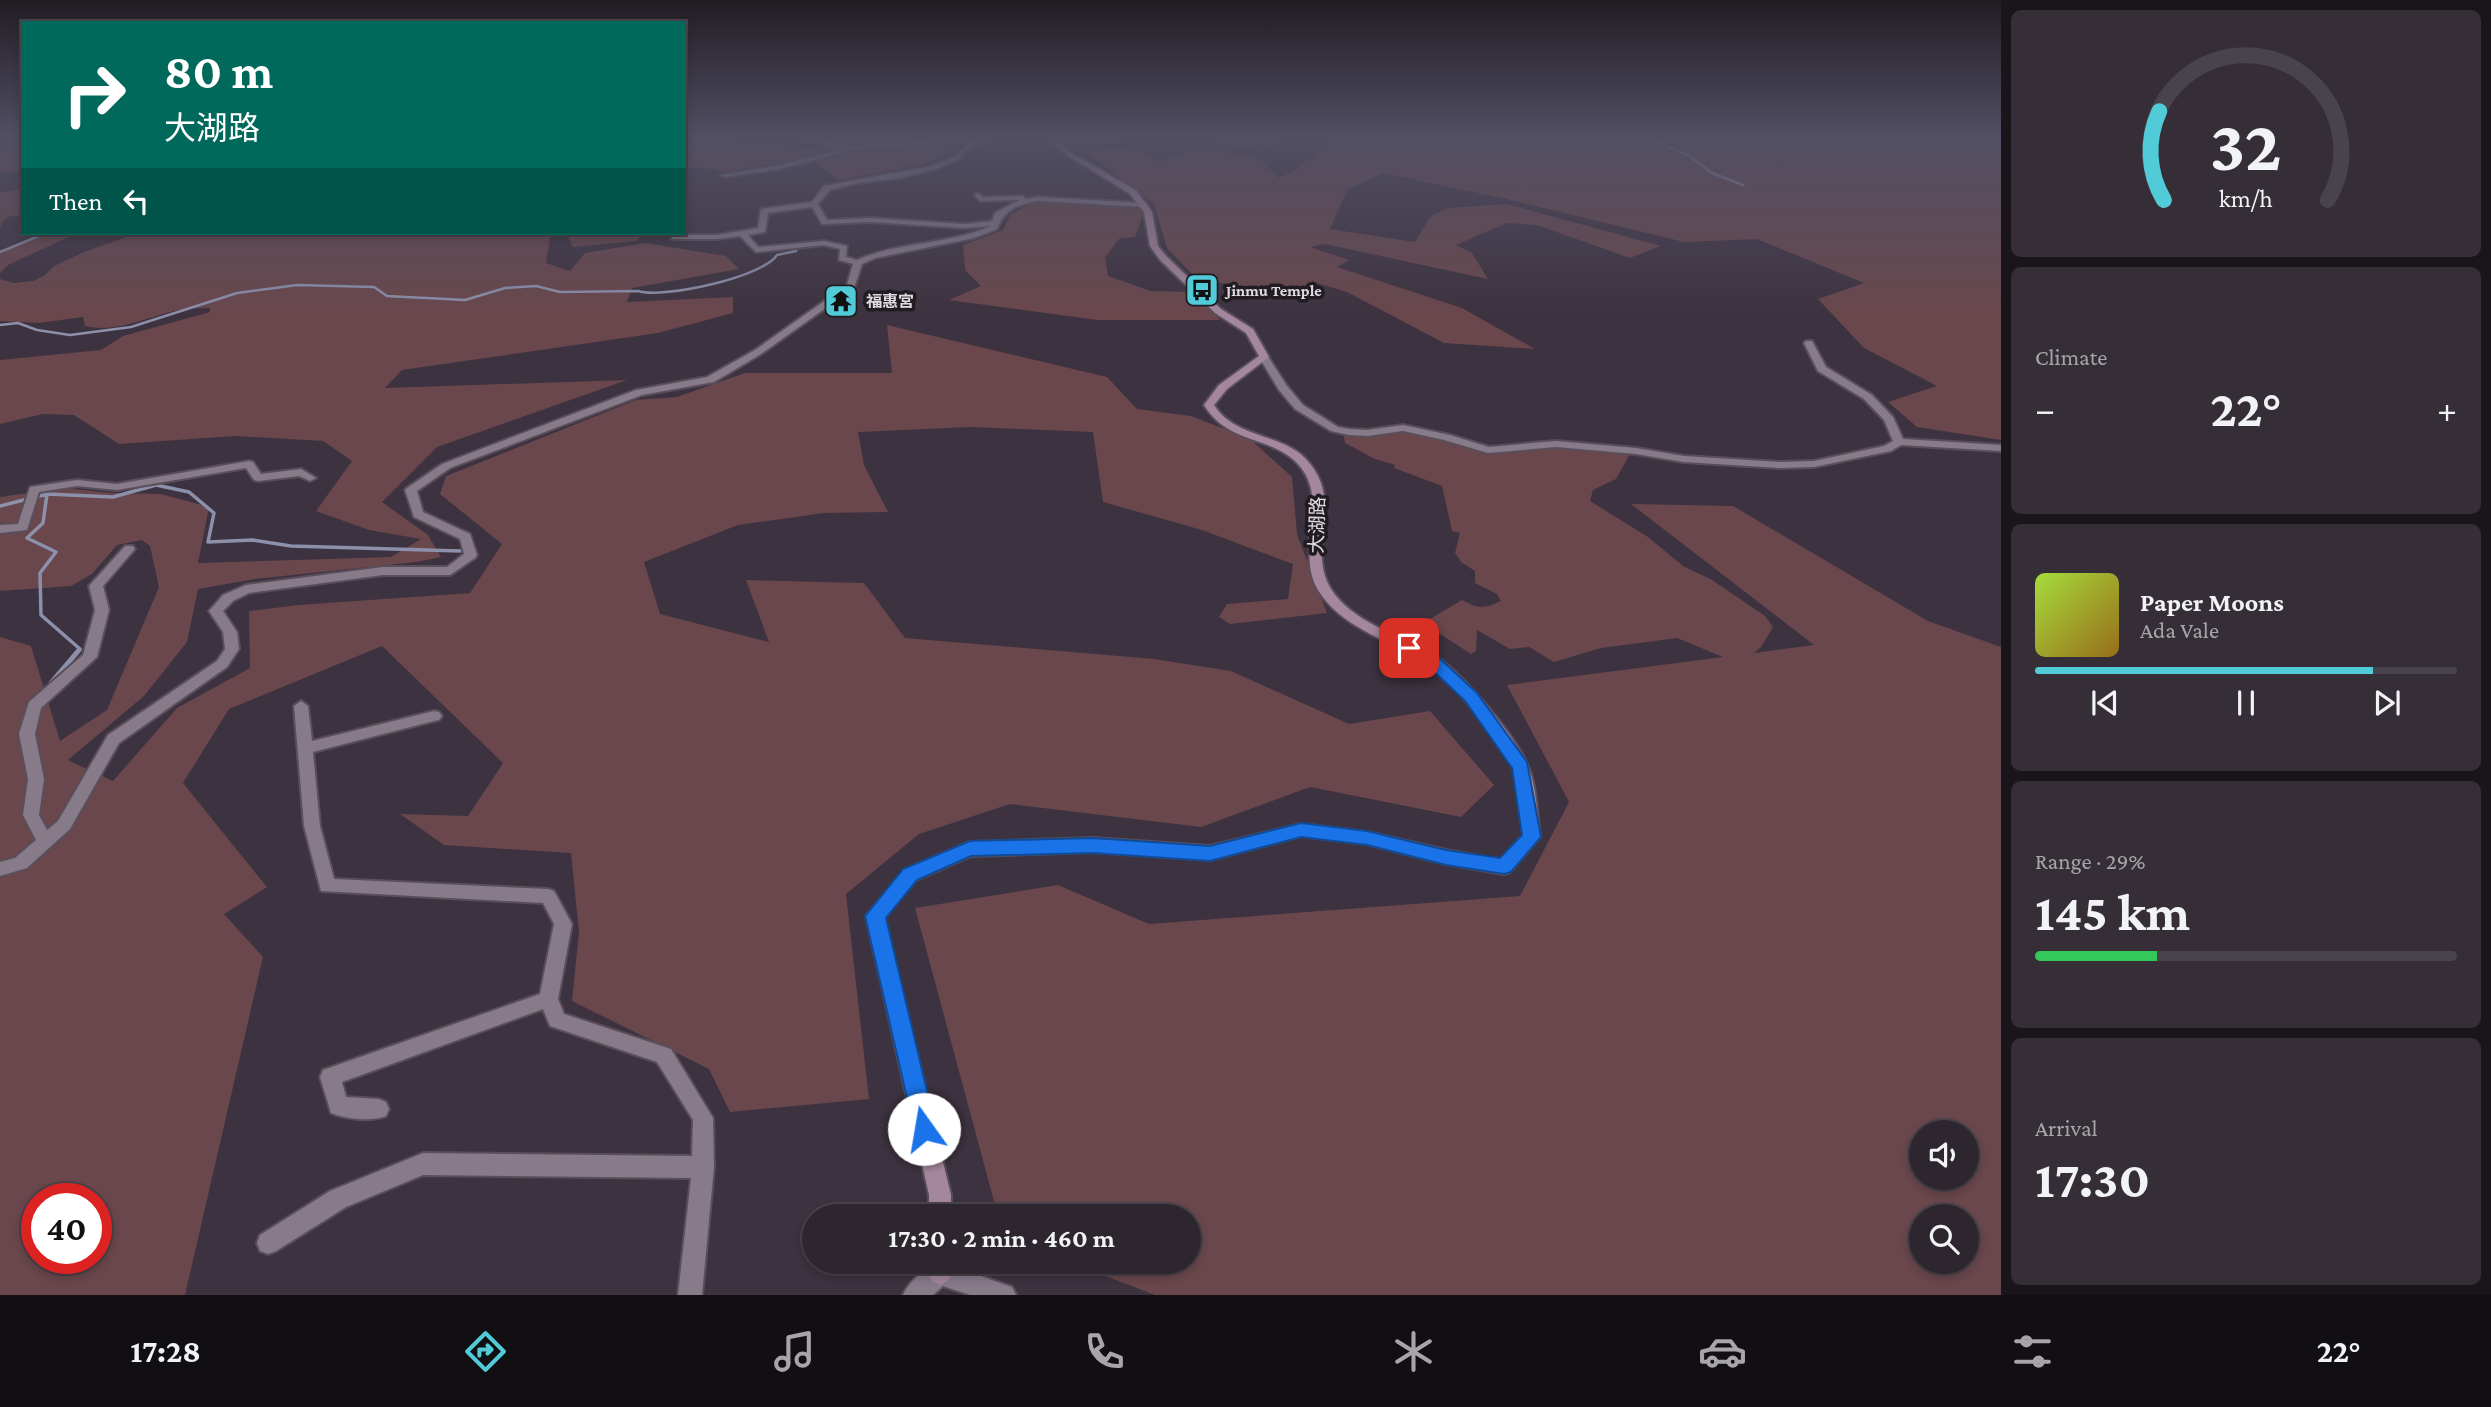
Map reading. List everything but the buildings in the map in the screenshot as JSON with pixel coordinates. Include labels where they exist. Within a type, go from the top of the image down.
[{"type":"street","points":[[676,237],[717,237],[762,230],[764,211],[814,204],[821,195]]},
{"type":"street","points":[[978,195],[980,199],[990,201],[1038,198],[1144,205]]},
{"type":"street","points":[[1136,195],[1148,212],[1154,246],[1163,258],[1218,311],[1250,331],[1283,388],[1299,407],[1335,429],[1367,433],[1403,428],[1488,450],[1568,445],[1636,451],[1684,459],[1780,465],[1814,464],[1887,449],[1899,442],[2001,448]]},
{"type":"street","points":[[743,234],[756,250],[824,243],[844,248],[842,258],[858,263],[873,256],[974,236],[994,227],[998,215],[1021,202],[1038,198]]},
{"type":"street","points":[[814,204],[825,222],[870,220],[965,226],[995,223]]},
{"type":"street","points":[[0,869],[21,863],[64,825],[113,739],[222,664],[232,649],[230,632],[216,611],[228,598],[246,589],[383,571],[450,571],[471,555],[467,537],[418,514],[411,490],[446,466],[640,392],[710,380],[758,352],[851,286],[858,263]]},
{"type":"street","points":[[1809,343],[1822,369],[1868,397],[1889,419],[1899,442]]},
{"type":"street","name":"大湖路","points":[[940,1204],[875,916],[910,875],[970,849],[1093,845],[1210,853],[1301,830],[1367,838],[1446,857],[1504,866],[1532,837],[1521,766],[1471,697],[1429,658],[1388,638],[1346,611],[1324,589],[1315,564],[1320,492],[1312,474],[1299,459],[1280,447],[1234,428],[1213,414],[1209,405],[1223,387],[1264,357]]},
{"type":"street","points":[[0,529],[23,527],[34,489],[77,483],[117,487],[249,464],[258,478],[301,472],[310,478]]},
{"type":"street","points":[[44,842],[31,815],[36,779],[27,734],[34,706],[90,657],[102,610],[96,586],[129,550]]},
{"type":"street","points":[[301,706],[312,826],[327,886],[548,895],[563,924],[548,999],[556,1020],[664,1055],[703,1118],[703,1167],[690,1295]]},
{"type":"street","points":[[305,748],[434,716]]},
{"type":"street","points":[[379,1109],[338,1106],[330,1077],[548,999]]},
{"type":"street","points":[[268,1243],[338,1199],[423,1164],[703,1167]]},
{"type":"street","points":[[915,1295],[934,1274]]},
{"type":"street","points":[[956,1274],[1004,1295]]},
{"type":"shaded area","points":[[0,195],[21,195],[21,215],[6,218],[0,228]]},
{"type":"shaded area","points":[[1143,195],[1345,195],[1330,229],[1415,242],[1430,217],[1447,208],[1507,204],[1661,246],[1630,258],[1537,225],[1507,223],[1456,245],[1472,253],[1488,279],[1325,244],[1310,247],[1349,260],[1337,267],[1462,308],[1535,349],[1444,343],[1347,292],[1314,282],[1288,300],[1194,276],[1167,248],[1154,204]]},
{"type":"shaded area","points":[[1489,195],[2001,195],[2001,440],[1917,427],[1888,402],[1937,386],[1864,348],[1818,299],[1864,283],[1757,239],[1684,242]]},
{"type":"shaded area","points":[[1037,200],[1139,207],[1143,214],[1135,237],[1120,238],[1105,257],[1108,276],[1151,291],[1194,292],[1220,320],[1098,320],[949,300],[981,286],[965,270],[963,245],[1003,230],[1010,215]]},
{"type":"shaded area","points":[[47,235],[73,235],[8,265],[0,273],[0,250]]},
{"type":"shaded area","points":[[132,235],[551,235],[546,263],[570,271],[585,253],[645,243],[726,256],[739,269],[632,288],[627,302],[733,297],[733,313],[658,333],[402,370],[385,388],[627,380],[437,447],[382,502],[428,535],[441,557],[255,579],[198,589],[187,642],[144,696],[68,760],[113,781],[177,708],[250,668],[249,611],[470,593],[502,544],[440,494],[446,476],[636,400],[677,397],[745,373],[892,373],[887,325],[1107,377],[1137,409],[1191,416],[1250,439],[1292,477],[1297,534],[1327,613],[1230,624],[1219,617],[1227,604],[1288,599],[1293,564],[1202,530],[1103,502],[1093,432],[970,427],[858,432],[864,465],[888,512],[824,513],[738,525],[644,562],[660,614],[769,642],[746,580],[864,583],[905,638],[1154,659],[1231,671],[1349,724],[1430,711],[1494,785],[1461,817],[1310,787],[1201,827],[1010,804],[919,834],[846,894],[869,1099],[730,1112],[709,1069],[572,1001],[579,932],[571,853],[444,845],[400,814],[468,816],[503,763],[382,646],[229,709],[183,783],[267,887],[224,914],[263,957],[185,1295],[0,1295],[0,637],[31,646],[60,741],[107,710],[159,587],[150,546],[142,540],[117,545],[92,574],[71,586],[0,591],[0,497],[63,488],[161,494],[209,507],[198,563],[391,557],[421,539],[369,530],[316,511],[352,461],[323,441],[235,436],[119,444],[74,415],[43,414],[0,424],[0,360],[101,350],[123,336],[210,312],[210,308],[183,309],[110,328],[85,326],[83,317],[39,323],[0,321],[0,279],[14,283],[33,281],[54,266],[84,252]]},
{"type":"shaded area","points":[[567,235],[641,237],[636,241],[573,247]]},
{"type":"shaded area","points":[[1405,430],[1448,440],[1468,449],[1490,452],[1570,447],[1630,454],[1616,479],[1593,490],[1590,501],[1648,537],[1683,566],[1712,580],[1765,616],[1773,627],[1761,647],[1754,653],[1814,645],[1631,504],[1733,506],[1928,621],[2001,647],[2001,1295],[1155,1295],[1100,1274],[1201,1274],[1201,1204],[995,1204],[915,908],[1058,885],[1149,924],[1520,896],[1569,802],[1507,685],[1723,657],[1677,638],[1601,648],[1554,662],[1529,647],[1510,649],[1477,630],[1476,651],[1471,654],[1423,623],[1462,600],[1481,607],[1501,601],[1497,594],[1475,583],[1475,571],[1461,562],[1455,553],[1460,533],[1452,531],[1442,486],[1394,468],[1395,465],[1375,459],[1345,443],[1343,432]]},
{"type":"waterway","points":[[0,252],[41,235]]},
{"type":"waterway","points":[[0,325],[18,323],[37,330],[70,335],[131,327],[237,293],[297,285],[374,287],[387,296],[465,300],[505,288],[536,286],[560,292],[668,292],[733,278],[753,271],[777,255],[796,251]]},
{"type":"waterway","points":[[47,494],[113,497],[156,485],[189,492],[214,513],[208,542],[253,540],[291,546],[460,551]]},
{"type":"waterway","points":[[0,506],[47,494]]},
{"type":"waterway","points":[[47,494],[43,523],[27,538],[56,552],[40,573],[41,615],[80,649],[78,652]]},
{"type":"waterway","points":[[51,683],[79,650]]},
{"type":"place","name":"Jinmu Temple","points":[[1202,290]]},
{"type":"place","name":"福惠宮","points":[[841,301]]},
{"type":"route","points":[[924,1129],[875,916],[910,875],[970,849],[1093,845],[1210,853],[1301,830],[1367,838],[1446,857],[1504,866],[1532,837],[1521,766],[1471,697],[1429,658],[1409,648]]}]
